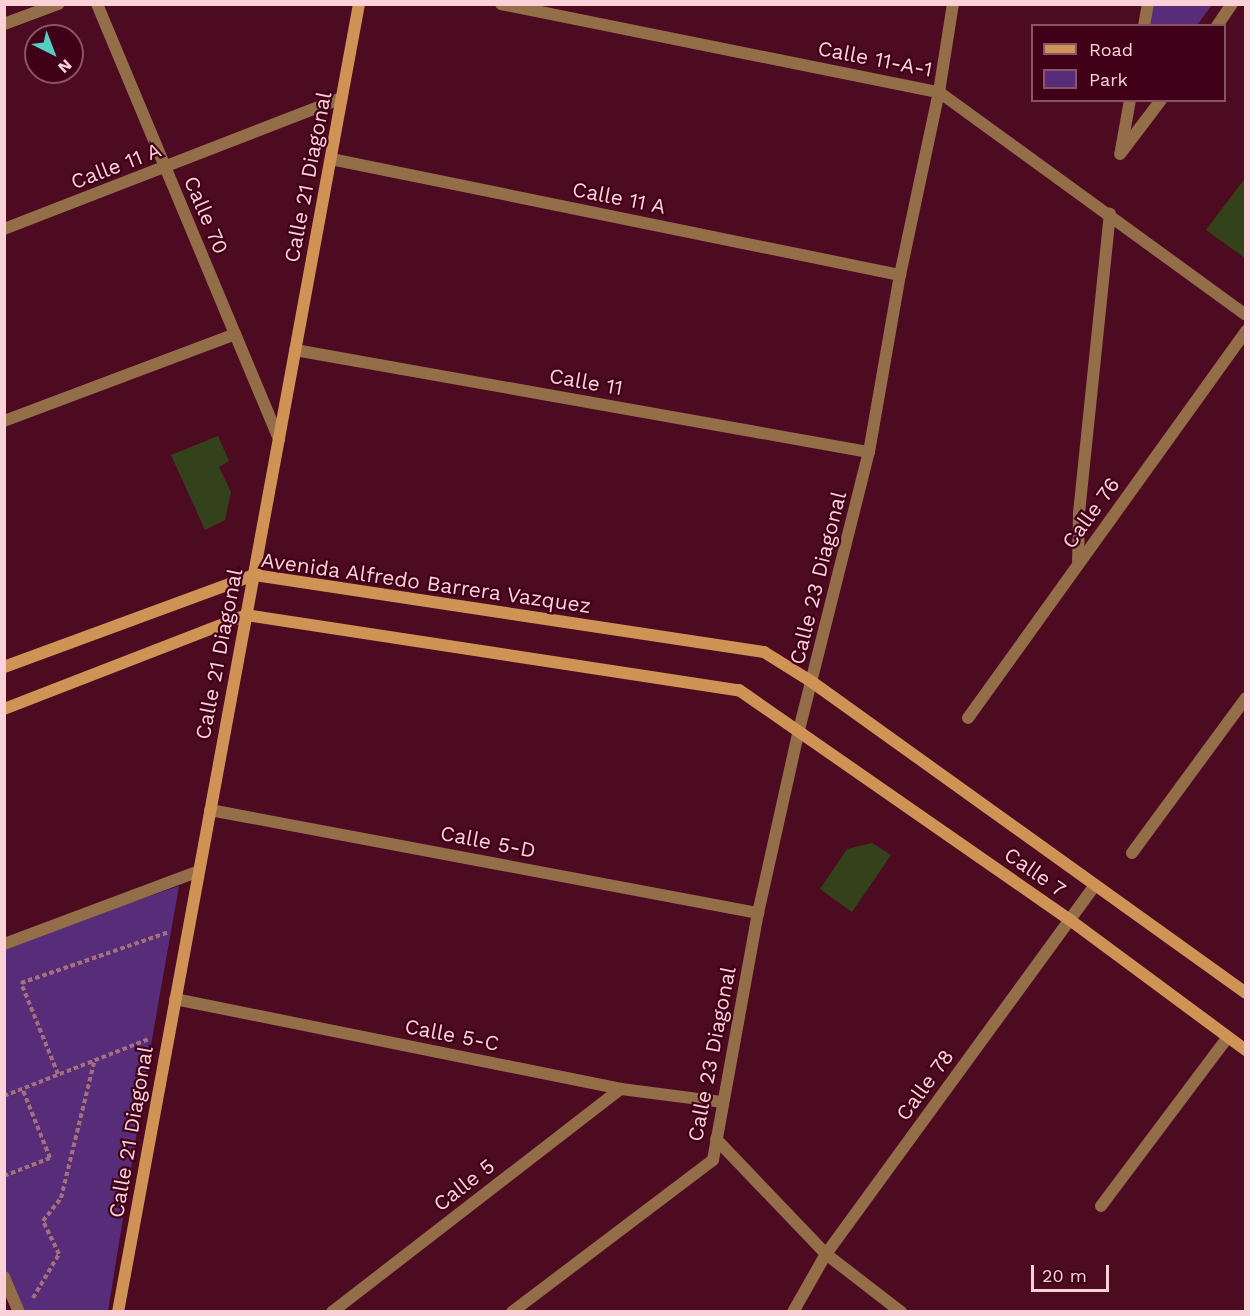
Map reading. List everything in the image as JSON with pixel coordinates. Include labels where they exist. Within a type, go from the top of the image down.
[{"type":"street","points":[[4,24],[58,4]]},
{"type":"street","name":"Calle 70","points":[[97,4],[279,440]]},
{"type":"street","name":"Calle 21 Diagonal","points":[[118,1311],[359,4]]},
{"type":"street","name":"Calle 11-A-1","points":[[501,4],[939,92],[1110,214],[1245,315]]},
{"type":"street","name":"Calle 23 Diagonal","points":[[512,1311],[712,1160],[758,913],[799,730],[869,452],[900,275],[939,92],[953,4]]},
{"type":"street","points":[[1144,24],[1148,4]]},
{"type":"street","points":[[1218,24],[1232,4]]},
{"type":"street","name":"Calle 11 A","points":[[4,229],[342,98]]},
{"type":"street","points":[[1130,102],[1120,154],[1159,102]]},
{"type":"street","name":"Calle 11 A","points":[[331,159],[900,275]]},
{"type":"street","points":[[1078,565],[1081,502],[1110,214]]},
{"type":"street","name":"Calle 76","points":[[968,718],[1245,331]]},
{"type":"street","points":[[4,421],[234,334]]},
{"type":"street","name":"Calle 11","points":[[296,350],[869,452]]},
{"type":"street","name":"Avenida Alfredo Barrera Vazquez","points":[[4,667],[254,575],[764,652],[812,682]]},
{"type":"street","points":[[4,709],[246,615],[739,690],[799,730]]},
{"type":"street","name":"Calle 7","points":[[812,682],[1245,993]]},
{"type":"street","points":[[1132,853],[1245,698]]},
{"type":"street","name":"Calle 7","points":[[799,730],[1070,920],[1245,1050]]},
{"type":"street","name":"Calle 5-D","points":[[210,810],[758,913]]},
{"type":"street","points":[[4,944],[199,871]]},
{"type":"street","name":"Calle 78","points":[[794,1311],[826,1254],[1094,886]]},
{"type":"street","name":"Calle 5-C","points":[[175,999],[621,1089],[723,1102]]},
{"type":"street","points":[[1101,1206],[1228,1037]]},
{"type":"street","name":"Calle 5","points":[[332,1311],[621,1089]]},
{"type":"street","points":[[716,1139],[826,1254],[901,1311]]},
{"type":"street","points":[[4,1276],[19,1311]]},
{"type":"path","points":[[58,1074],[21,983],[170,932]]},
{"type":"path","points":[[4,1096],[95,1059],[152,1039]]},
{"type":"path","points":[[31,1302],[59,1254],[43,1221],[61,1198],[95,1059]]},
{"type":"path","points":[[4,1176],[50,1158],[22,1088]]},
{"type":"green space","points":[[1151,5],[1212,5],[1198,24],[1147,24]]},
{"type":"green space","points":[[179,886],[108,1311],[19,1311],[5,1277],[4,946]]},
{"type":"building","points":[[1246,177],[1246,259],[1206,230]]},
{"type":"building","points":[[218,436],[229,461],[219,467],[231,492],[225,520],[205,530],[171,455]]},
{"type":"building","points":[[872,843],[891,855],[852,912],[820,889],[847,849]]}]
